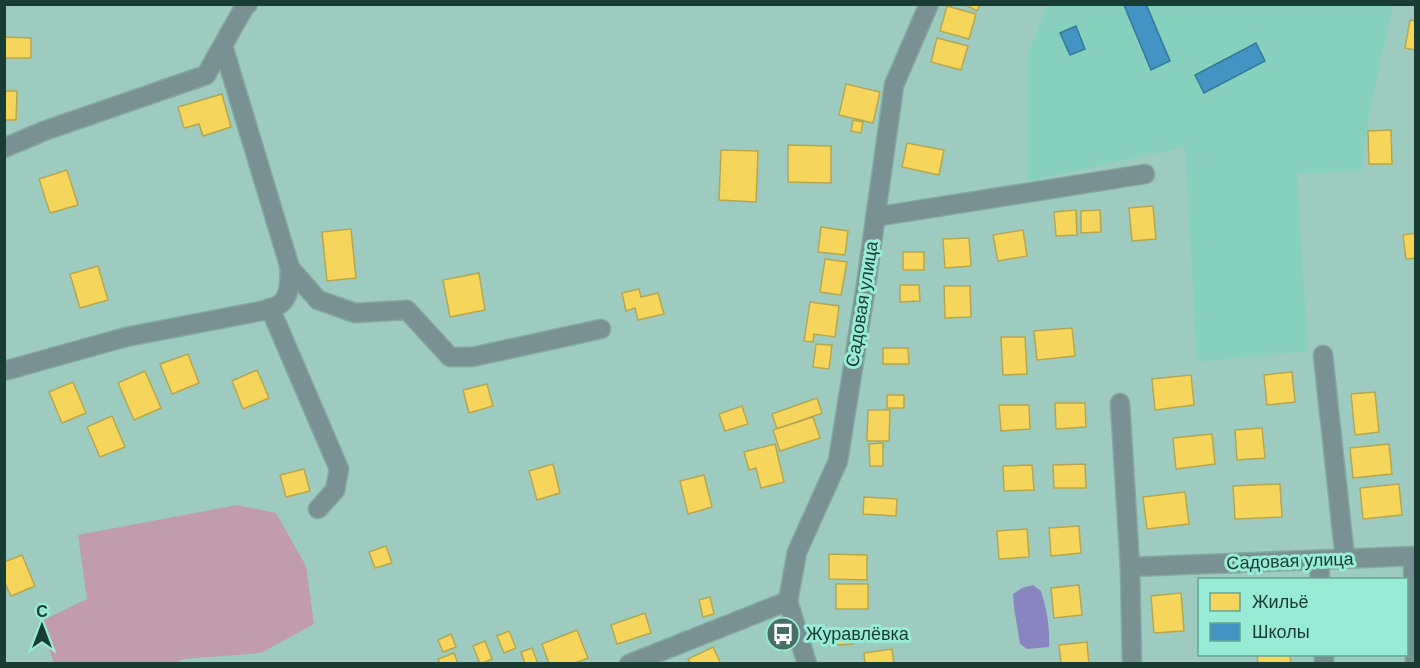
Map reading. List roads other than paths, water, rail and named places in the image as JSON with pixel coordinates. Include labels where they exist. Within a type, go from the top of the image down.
[{"type":"street","name":"Садовая улица","points":[[807,663],[788,601],[797,552],[838,461],[894,85],[929,4]]},
{"type":"street","points":[[4,148],[44,131],[206,75],[247,5]]},
{"type":"street","points":[[4,371],[126,337],[261,311],[280,304],[288,292],[290,268],[223,46]]},
{"type":"street","points":[[875,217],[1145,174]]},
{"type":"street","points":[[290,268],[318,300],[356,313],[407,310],[450,357],[472,357],[601,329]]},
{"type":"street","points":[[270,308],[339,469],[335,490],[318,509]]},
{"type":"street","points":[[1323,355],[1345,559]]},
{"type":"street","points":[[1120,404],[1131,567],[1132,663]]},
{"type":"street","name":"Садовая улица","points":[[1131,567],[1414,557]]},
{"type":"street","points":[[1414,557],[1415,663]]},
{"type":"street","points":[[1318,560],[1320,578]]},
{"type":"street","points":[[629,663],[788,601]]},
{"type":"place","name":"Журавлёвка","points":[[783,634]]}]
